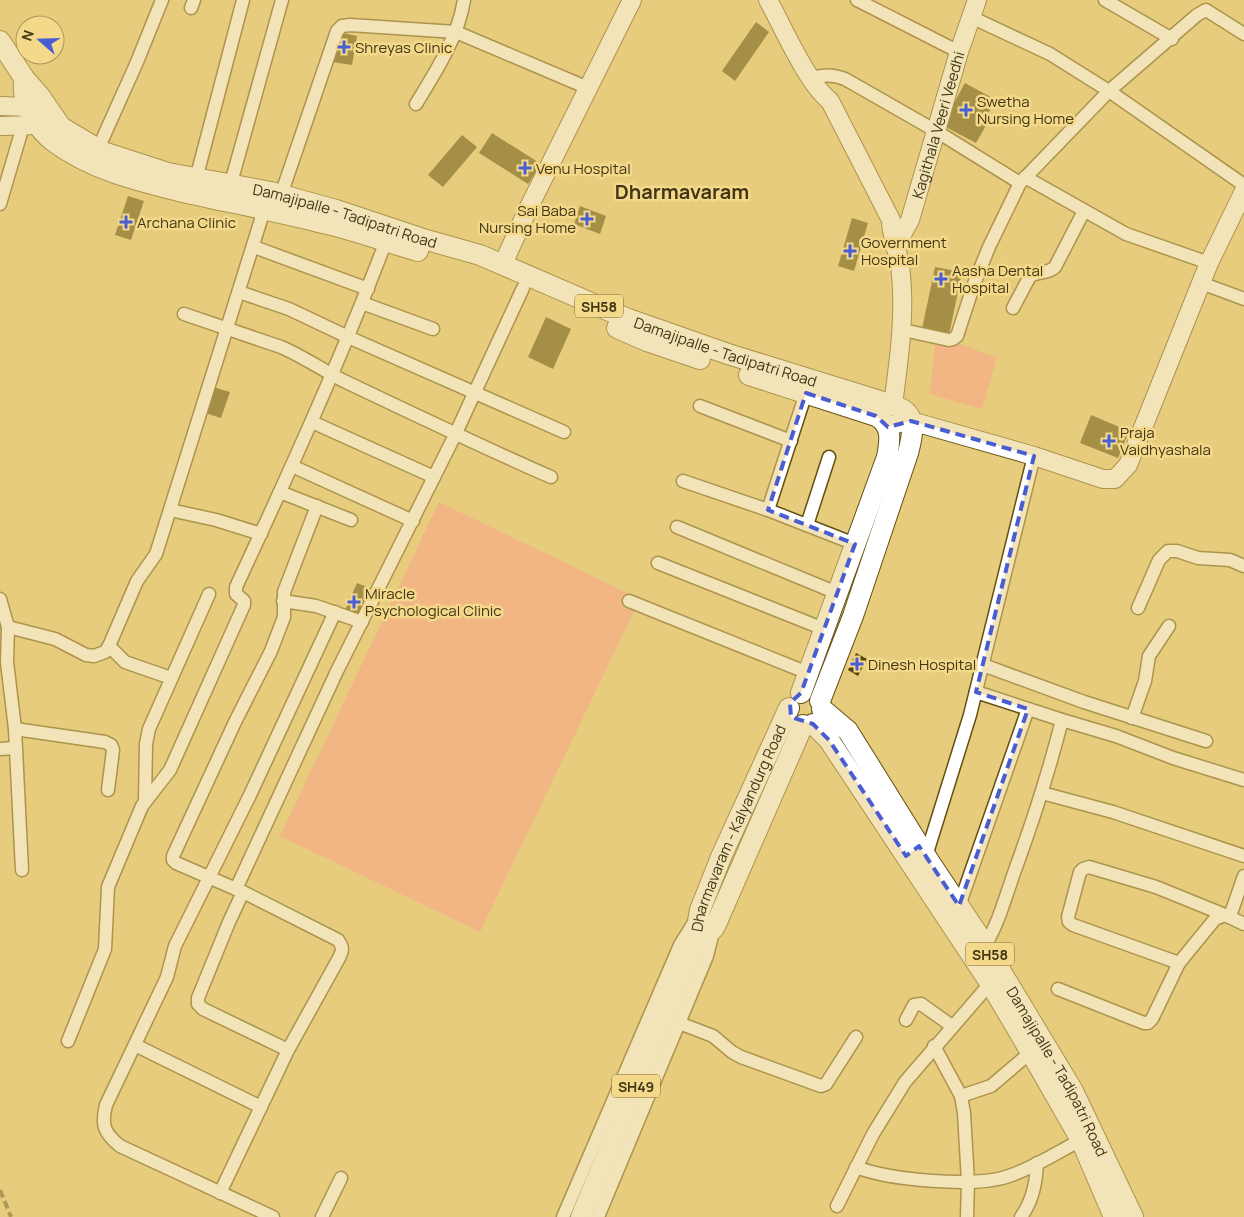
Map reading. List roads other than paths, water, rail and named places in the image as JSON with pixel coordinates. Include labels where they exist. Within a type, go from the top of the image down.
[{"type":"main road","points":[[0,41],[24,78],[24,96],[38,116]]},
{"type":"main road","name":"Damajipalle - Tadipatri Road","points":[[38,116],[98,149],[161,171],[196,179],[264,210],[324,222],[477,267],[646,340],[806,393],[888,417],[907,412],[911,420]]},
{"type":"main road","name":"Damajipalle - Tadipatri Road","points":[[38,116],[52,140],[77,156],[112,173],[129,179],[228,194],[281,195],[480,255],[628,319],[728,354],[888,417]]},
{"type":"main road","points":[[795,700],[808,673],[887,457],[890,439],[888,417]]},
{"type":"main road","points":[[815,715],[886,523],[908,454],[911,441],[911,420]]},
{"type":"main road","name":"Damajipalle - Tadipatri Road","points":[[815,715],[798,724],[792,717],[795,700],[811,692],[815,715],[829,740],[959,906],[985,945],[995,977],[1031,1052],[1081,1140],[1114,1217]]},
{"type":"main road","name":"Dharmavaram - Kalyandurg Road","points":[[706,923],[721,857],[795,700]]},
{"type":"main road","name":"Dharmavaram - Kalyandurg Road","points":[[582,1217],[692,952],[815,715]]},
{"type":"main road","name":"Damajipalle - Tadipatri Road","points":[[917,853],[995,977],[1073,1092],[1133,1217]]},
{"type":"street","points":[[98,149],[162,0]]},
{"type":"street","points":[[196,179],[243,0]]},
{"type":"street","points":[[228,194],[282,0]]},
{"type":"street","points":[[416,104],[437,71],[456,32],[464,0]]},
{"type":"street","points":[[503,264],[527,211],[632,0]]},
{"type":"street","points":[[768,0],[810,78],[821,94],[823,108],[882,223],[893,239],[900,265],[903,330],[888,417]]},
{"type":"street","points":[[857,0],[959,52]]},
{"type":"street","name":"Kagithala Veeri Veedhi","points":[[893,239],[910,220],[959,52],[977,0]]},
{"type":"street","points":[[1105,0],[1172,39]]},
{"type":"street","points":[[903,330],[949,340],[957,336],[974,284],[989,247],[1023,180],[1109,91],[1210,5],[1244,34]]},
{"type":"street","points":[[971,17],[1050,54],[1109,91],[1244,185]]},
{"type":"street","points":[[281,195],[337,31],[342,26],[360,25],[456,32],[588,88]]},
{"type":"street","points":[[810,78],[834,75],[845,79],[1023,180],[1126,234],[1209,263]]},
{"type":"street","points":[[0,106],[38,116]]},
{"type":"street","points":[[0,126],[38,116]]},
{"type":"street","points":[[0,204],[38,116]]},
{"type":"street","points":[[911,420],[1034,456],[1104,479],[1114,478],[1128,465],[1209,263],[1244,191]]},
{"type":"street","points":[[8,628],[55,639],[86,655],[94,656],[105,652],[109,646],[137,581],[156,554],[254,247],[264,210]]},
{"type":"street","points":[[1013,308],[1030,276],[1052,271],[1055,267],[1084,211]]},
{"type":"street","points":[[68,1041],[105,949],[108,887],[145,801],[170,770],[244,605],[244,601],[236,594],[236,587],[312,422],[368,289],[386,241]]},
{"type":"street","points":[[254,247],[368,289]]},
{"type":"street","points":[[1201,283],[1243,296]]},
{"type":"street","points":[[288,1050],[203,1009],[198,1004],[198,998],[239,891],[335,676],[455,435],[523,288]]},
{"type":"street","points":[[239,292],[288,309],[564,432]]},
{"type":"street","points":[[362,303],[433,328]]},
{"type":"street","points":[[184,314],[281,347],[332,375],[455,435],[551,477]]},
{"type":"street","points":[[768,510],[806,393]]},
{"type":"street","points":[[700,406],[791,441]]},
{"type":"street","points":[[312,422],[434,477]]},
{"type":"street","points":[[917,853],[976,692],[1034,456]]},
{"type":"street","points":[[807,525],[829,457]]},
{"type":"street","points":[[292,466],[413,520]]},
{"type":"street","points":[[683,481],[768,510],[855,544]]},
{"type":"street","points":[[280,492],[351,520]]},
{"type":"street","points":[[220,1192],[288,1050],[340,958],[342,945],[338,940],[239,891],[176,863],[173,860],[173,856],[235,722],[271,650],[284,617],[284,592],[317,506]]},
{"type":"street","points":[[170,510],[216,520],[260,534]]},
{"type":"street","points":[[677,527],[837,593]]},
{"type":"street","points":[[1138,608],[1159,560],[1168,551],[1177,551],[1198,558],[1230,560],[1244,566]]},
{"type":"street","points":[[658,563],[824,629]]},
{"type":"street","points":[[145,801],[147,736],[209,594]]},
{"type":"street","points":[[0,599],[2,614],[8,628],[4,662],[5,690],[15,729],[22,870]]},
{"type":"street","points":[[283,601],[316,606],[362,622]]},
{"type":"street","points":[[629,601],[808,673]]},
{"type":"street","points":[[273,1217],[132,1153],[110,1138],[104,1128],[103,1118],[106,1105],[167,977],[175,946],[210,878],[335,612]]},
{"type":"street","points":[[1132,718],[1145,681],[1149,656],[1169,626]]},
{"type":"street","points":[[109,646],[125,662],[171,678]]},
{"type":"street","points":[[983,665],[1084,702],[1206,741]]},
{"type":"street","points":[[976,692],[1116,736],[1173,758],[1244,780]]},
{"type":"street","points":[[959,906],[1028,709]]},
{"type":"street","points":[[985,945],[1005,899],[1042,793],[1062,720]]},
{"type":"street","points":[[15,729],[105,742],[111,746],[112,750],[108,790]]},
{"type":"street","points":[[0,749],[15,748]]},
{"type":"street","points":[[1042,793],[1113,812],[1244,856]]},
{"type":"street","points":[[1179,963],[1069,922],[1068,916],[1080,872],[1083,868],[1088,867],[1156,887],[1244,924]]},
{"type":"street","points":[[1228,916],[1244,876]]},
{"type":"street","points":[[1058,989],[1144,1024],[1148,1023],[1152,1019],[1179,963],[1215,919],[1228,916]]},
{"type":"street","points":[[598,1217],[707,956],[706,923]]},
{"type":"street","points":[[563,1217],[680,945],[706,923]]},
{"type":"street","points":[[837,1206],[894,1098],[913,1071],[995,977]]},
{"type":"street","points":[[906,1020],[914,1005],[921,1004],[952,1026]]},
{"type":"street","points":[[679,1023],[713,1036],[741,1057],[821,1086],[826,1084],[856,1037]]},
{"type":"street","points":[[135,1045],[261,1107]]},
{"type":"street","points":[[934,1046],[961,1096],[964,1113],[968,1182],[967,1217]]},
{"type":"street","points":[[961,1096],[991,1086],[1031,1052]]},
{"type":"street","points":[[856,1167],[883,1175],[911,1179],[968,1182],[1007,1177],[1081,1140]]},
{"type":"street","points":[[1021,1217],[1033,1193],[1037,1162]]},
{"type":"street","points":[[322,1217],[340,1178]]},
{"type":"railway","points":[[0,1190],[11,1217]]},
{"type":"place","name":"Shreyas Clinic","points":[[344,47]]},
{"type":"place","name":"Swetha Nursing Home","points":[[966,110]]},
{"type":"place","name":"Venu Hospital","points":[[525,168]]},
{"type":"place","name":"Sai Baba Nursing Home","points":[[587,219]]},
{"type":"place","name":"Archana Clinic","points":[[126,222]]},
{"type":"place","name":"Government Hospital","points":[[850,251]]},
{"type":"place","name":"Aasha Dental Hospital","points":[[941,279]]},
{"type":"place","name":"Praja Vaidhyashala","points":[[1109,441]]},
{"type":"place","name":"Miracle Psychological Clinic","points":[[354,602]]},
{"type":"place","name":"Dinesh Hospital","points":[[857,664]]},
{"type":"district","name":"Dharmavaram","points":[[682,191]]}]
